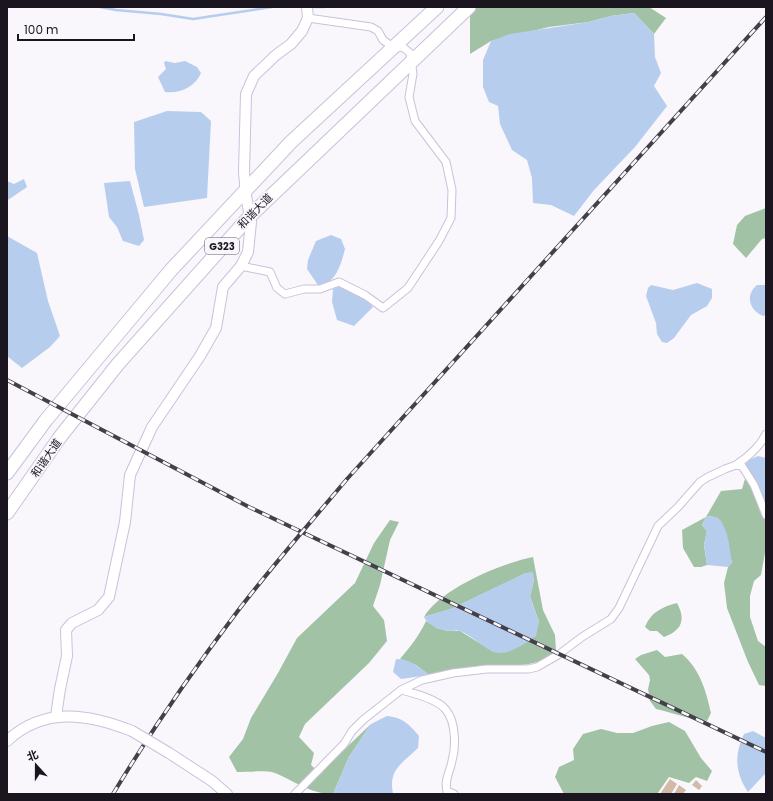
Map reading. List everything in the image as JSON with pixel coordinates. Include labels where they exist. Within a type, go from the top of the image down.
[{"type":"highway","name":"和谐大道","points":[[7,473],[46,420],[171,270],[291,142],[437,7]]},
{"type":"highway","name":"和谐大道","points":[[7,513],[60,437],[118,364],[250,216],[469,7]]},
{"type":"street","points":[[56,716],[66,656],[66,630],[72,623],[98,610],[109,597],[125,522],[130,476],[152,427],[200,356],[216,328],[223,287],[241,266],[248,252],[251,222],[246,196],[244,172],[246,94],[254,76],[276,55],[291,44],[302,31],[308,18],[307,7]]},
{"type":"street","points":[[241,266],[270,272],[277,288],[285,294],[304,289],[320,289],[339,282],[365,295],[383,308],[394,301],[408,288],[439,241],[451,218],[452,190],[446,162],[415,121],[409,97],[413,74],[410,54],[404,48],[390,45],[383,40],[378,30],[371,26],[308,18]]},
{"type":"street","points":[[736,465],[756,448],[764,439],[766,434]]},
{"type":"street","points":[[295,794],[344,744],[352,731],[363,720],[401,690],[422,680],[453,673],[487,669],[529,669],[547,662],[582,636],[611,618],[619,608],[658,526],[678,507],[700,482],[708,477],[724,468],[736,465],[742,466],[754,485],[766,515]]},
{"type":"street","points":[[401,690],[429,700],[446,710],[453,724],[455,747],[445,787],[447,791],[454,794]]},
{"type":"street","points":[[7,741],[28,727],[44,719],[56,716],[81,717],[101,720],[132,731],[212,781],[227,794]]},
{"type":"green space","points":[[470,7],[649,7],[666,18],[654,34],[634,13],[611,16],[589,22],[549,27],[491,41],[470,54]]},
{"type":"green space","points":[[766,208],[766,238],[762,239],[746,258],[733,244],[737,225],[745,216]]},
{"type":"green space","points":[[747,472],[766,515],[766,547],[761,575],[754,581],[750,596],[750,617],[758,641],[766,647],[766,686],[759,685],[748,662],[727,608],[724,583],[728,567],[732,562],[712,516],[706,517],[721,491],[742,489]]},
{"type":"green space","points":[[706,517],[702,525],[707,531],[704,545],[707,565],[694,567],[683,548],[682,530]]},
{"type":"green space","points":[[390,520],[399,522],[390,540],[380,585],[373,606],[384,620],[387,641],[369,663],[305,724],[299,737],[314,753],[311,765],[321,774],[328,765],[371,724],[349,757],[333,794],[317,792],[271,772],[237,772],[229,757],[243,739],[251,718],[297,638],[355,583],[374,543]]},
{"type":"green space","points":[[533,557],[543,610],[555,635],[556,651],[548,657],[531,664],[488,665],[429,675],[416,665],[400,659],[411,646],[426,621],[437,628],[448,631],[460,631],[494,652],[539,622],[530,596],[534,580],[526,573],[451,609],[424,617],[443,597],[457,587],[489,571]]},
{"type":"green space","points":[[677,603],[682,619],[681,624],[675,631],[664,637],[657,631],[650,631],[645,627],[650,617],[658,611]]},
{"type":"green space","points":[[657,650],[665,657],[682,654],[698,673],[711,713],[707,721],[656,709],[650,701],[648,689],[650,680],[649,675],[635,659],[641,655]]},
{"type":"green space","points":[[669,722],[685,731],[701,758],[712,771],[707,781],[696,777],[689,783],[669,777],[657,794],[564,794],[555,777],[559,767],[574,760],[573,749],[583,734],[601,729],[617,733],[633,733]]},
{"type":"water","points":[[634,13],[654,34],[655,57],[661,73],[654,86],[667,106],[635,147],[594,190],[574,216],[551,205],[533,203],[532,178],[527,160],[512,150],[500,124],[498,106],[489,102],[483,87],[483,60],[491,41],[510,34],[589,22],[611,16]]},
{"type":"water","points":[[165,61],[175,63],[185,61],[197,67],[201,73],[191,86],[181,91],[165,92],[158,77],[166,69],[164,63]]},
{"type":"water","points":[[167,111],[201,112],[211,121],[207,198],[144,207],[135,169],[134,122]]},
{"type":"water","points":[[24,179],[27,187],[8,200],[7,181],[14,184]]},
{"type":"water","points":[[130,181],[144,240],[139,246],[123,241],[117,227],[109,217],[104,183]]},
{"type":"water","points":[[331,235],[341,239],[345,249],[340,266],[335,276],[321,287],[307,269],[308,260],[316,241]]},
{"type":"water","points":[[7,236],[37,253],[48,301],[60,336],[50,347],[22,368],[7,356]]},
{"type":"water","points":[[697,283],[712,289],[712,298],[707,306],[691,315],[674,338],[667,343],[662,342],[657,334],[656,323],[646,296],[648,288],[651,285],[673,290]]},
{"type":"water","points":[[757,285],[766,285],[766,315],[763,316],[754,310],[750,302],[751,293]]},
{"type":"water","points":[[340,286],[363,297],[373,307],[354,326],[337,320],[332,302],[333,289]]},
{"type":"water","points":[[758,456],[766,458],[766,515],[747,472],[747,461]]},
{"type":"water","points":[[712,516],[718,518],[726,533],[732,563],[728,567],[707,565],[704,545],[707,531],[702,525],[706,517]]},
{"type":"water","points":[[533,572],[534,580],[530,596],[539,622],[536,636],[509,652],[495,652],[464,633],[439,629],[428,623],[424,617],[451,609],[526,573]]},
{"type":"water","points":[[396,659],[410,662],[429,675],[401,679],[393,672]]},
{"type":"water","points":[[387,716],[397,718],[405,722],[419,736],[418,748],[394,773],[392,786],[393,794],[333,794],[349,757],[371,724]]},
{"type":"water","points":[[753,731],[766,738],[766,773],[748,792],[740,778],[737,756],[744,734]]},
{"type":"building","points":[[670,779],[677,784],[671,794],[660,794]]},
{"type":"building","points":[[696,780],[702,786],[699,790],[692,785]]},
{"type":"building","points":[[679,785],[686,790],[683,794],[674,794]]},
{"type":"waterway","points":[[100,7],[193,19],[272,7]]},
{"type":"waterway","points":[[311,7],[324,7]]},
{"type":"railway","points":[[113,794],[157,724],[204,656],[250,595],[291,545],[347,479],[766,17]]},
{"type":"railway","points":[[7,380],[249,507],[766,752]]}]
